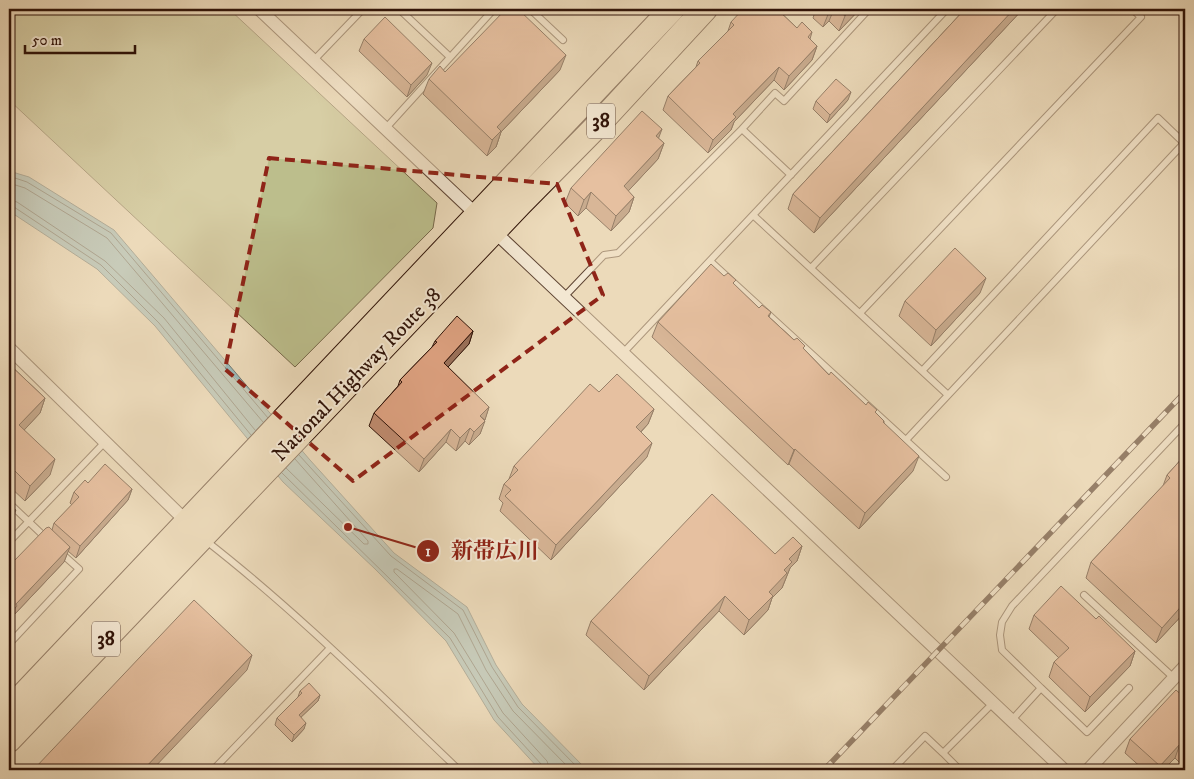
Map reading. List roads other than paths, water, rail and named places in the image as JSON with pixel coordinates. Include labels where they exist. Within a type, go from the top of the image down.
[{"type":"highway","name":"National Highway Route 38","points":[[9,710],[194,530],[486,223],[672,9]]},
{"type":"highway","name":"National Highway Route 38","points":[[486,223],[596,127],[706,9]]},
{"type":"highway","name":"National Highway Route 38","points":[[9,740],[194,530]]},
{"type":"street","points":[[259,9],[1064,770]]},
{"type":"street","points":[[9,348],[194,530]]},
{"type":"street","points":[[1088,770],[1185,666]]},
{"type":"lane","points":[[314,60],[363,9]]},
{"type":"lane","points":[[399,9],[450,57]]},
{"type":"lane","points":[[386,128],[494,9]]},
{"type":"lane","points":[[530,9],[563,40]]},
{"type":"lane","points":[[564,297],[604,255],[618,253],[775,93],[784,101],[869,9]]},
{"type":"lane","points":[[624,354],[944,11],[936,9]]},
{"type":"lane","points":[[810,268],[1057,9]]},
{"type":"lane","points":[[860,313],[1141,17],[1132,9]]},
{"type":"lane","points":[[906,440],[1184,142],[1158,118],[922,371]]},
{"type":"lane","points":[[742,128],[791,175]]},
{"type":"lane","points":[[753,215],[948,395]]},
{"type":"lane","points":[[710,261],[946,478]]},
{"type":"lane","points":[[1129,688],[1087,732],[1002,650],[1000,635],[1002,622],[1012,606],[1185,424]]},
{"type":"lane","points":[[9,542],[105,442]]},
{"type":"lane","points":[[9,503],[50,542]]},
{"type":"lane","points":[[194,530],[252,576],[459,770]]},
{"type":"lane","points":[[9,644],[79,569],[57,549]]},
{"type":"lane","points":[[1084,596],[1174,678]]},
{"type":"lane","points":[[212,770],[330,648]]},
{"type":"lane","points":[[1011,721],[1041,688]]},
{"type":"lane","points":[[943,754],[993,703]]},
{"type":"lane","points":[[892,770],[925,736],[960,770]]},
{"type":"water","points":[[9,171],[29,177],[114,230],[310,460],[394,553],[467,607],[496,665],[522,704],[587,770],[540,770],[494,720],[446,641],[375,569],[283,482],[155,326],[97,269],[9,211]]},
{"type":"railway","points":[[824,770],[1185,392]]},
{"type":"place","name":"新帯広川","points":[[348,527]]}]
